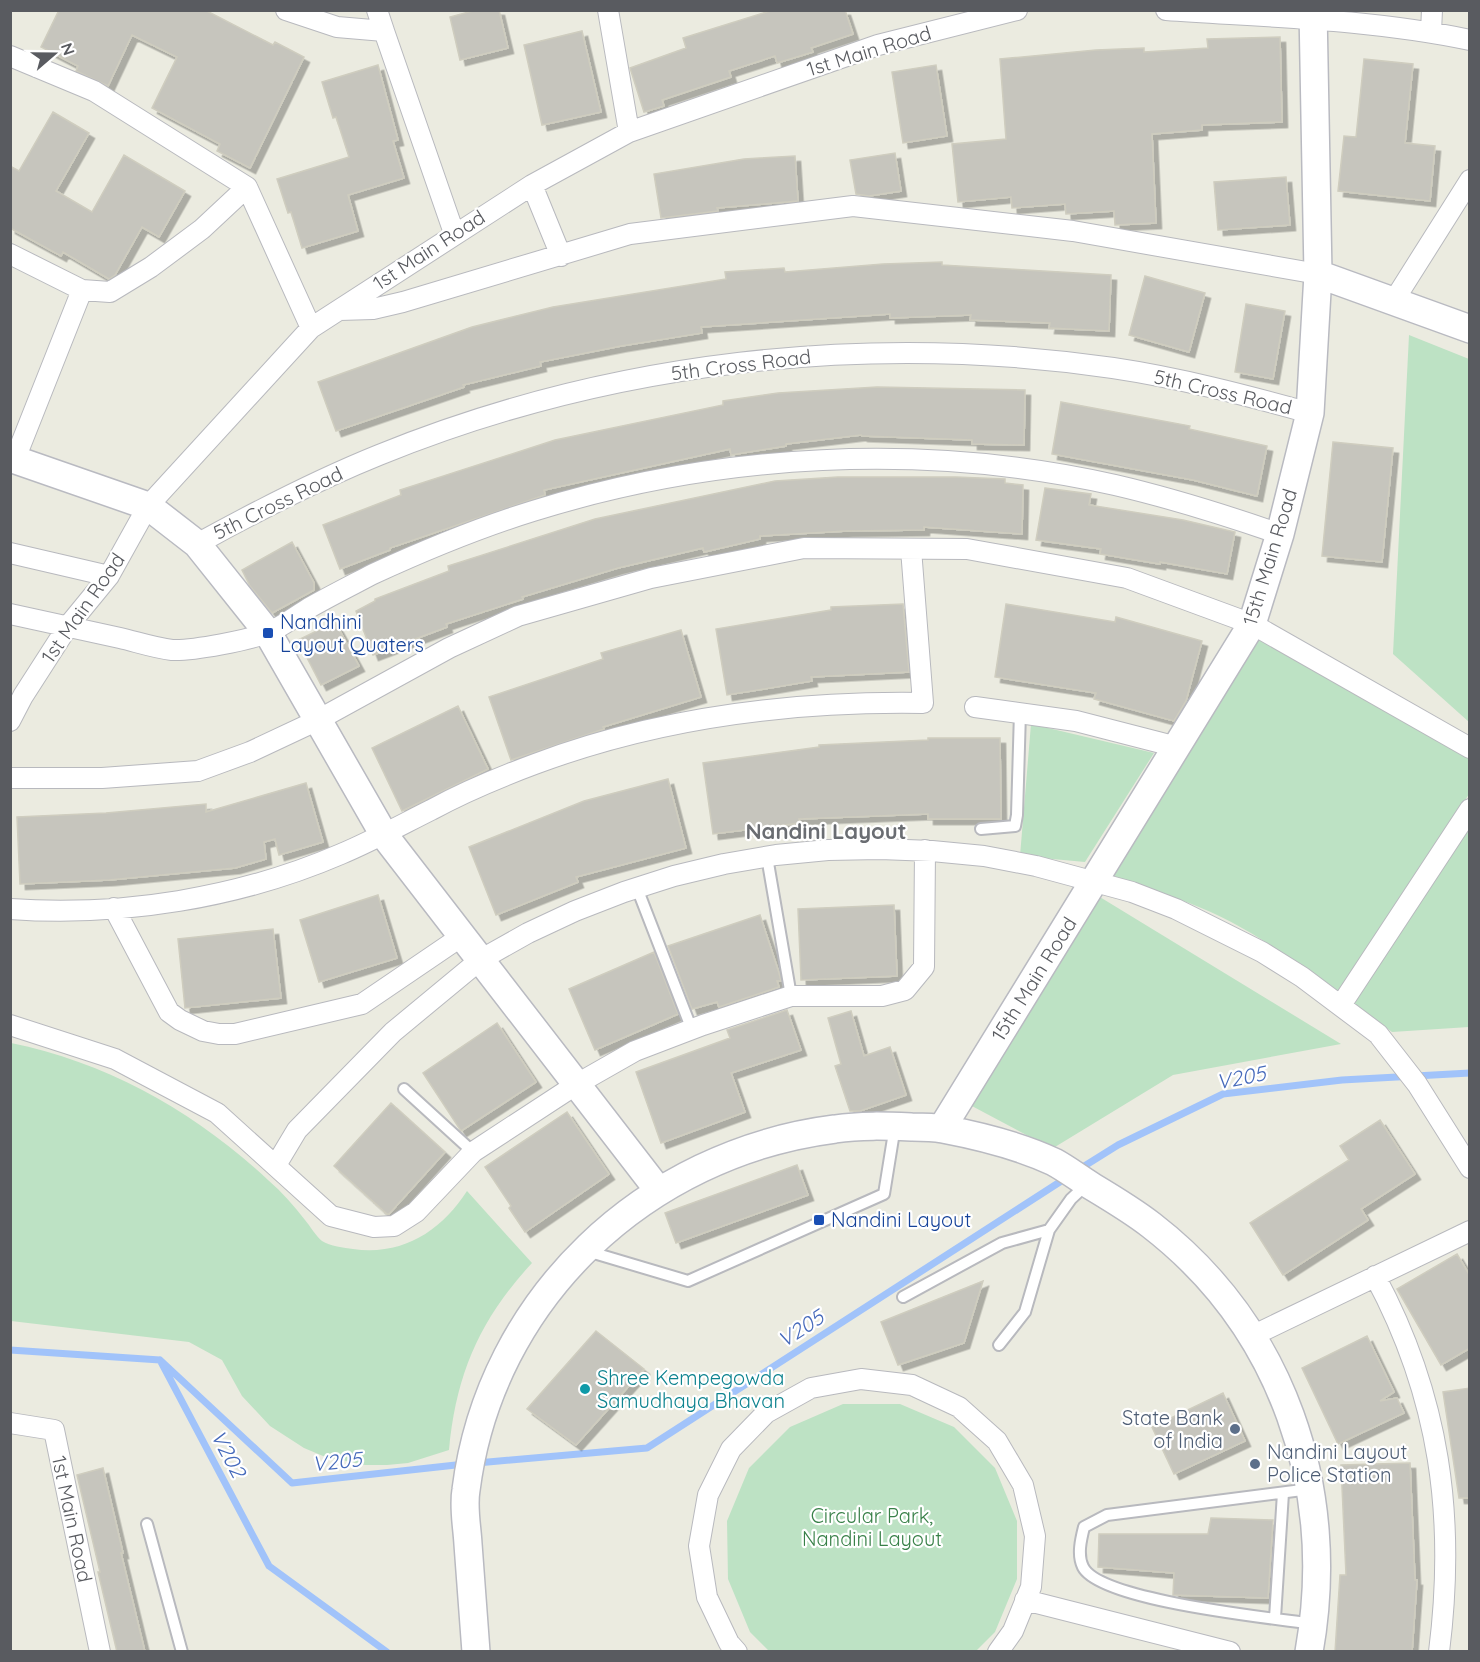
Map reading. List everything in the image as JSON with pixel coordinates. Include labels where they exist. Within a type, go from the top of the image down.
[{"type":"street","points":[[285,10],[337,27],[384,32]]},
{"type":"street","points":[[377,10],[454,233]]},
{"type":"street","points":[[608,10],[629,132]]},
{"type":"street","name":"1st Main Road","points":[[10,721],[17,695],[68,626],[109,576],[148,506],[311,328],[454,233],[532,185],[629,132],[878,45],[1017,10]]},
{"type":"street","points":[[1166,10],[1312,15],[1431,32],[1470,40]]},
{"type":"street","points":[[1431,32],[1432,10]]},
{"type":"street","name":"15th Main Road","points":[[942,1128],[1252,624],[1280,534],[1311,413],[1318,274],[1312,15]]},
{"type":"street","points":[[10,56],[94,91],[248,187],[311,328]]},
{"type":"street","points":[[1393,302],[1470,180]]},
{"type":"street","points":[[532,185],[561,256]]},
{"type":"street","points":[[10,254],[82,290],[110,292],[151,267],[202,229],[248,187]]},
{"type":"street","points":[[338,310],[373,309],[403,302],[630,234],[853,206],[1073,231],[1318,274],[1470,329]]},
{"type":"street","points":[[82,290],[13,458],[148,506],[197,544],[268,633],[316,721],[384,835],[659,1191]]},
{"type":"street","name":"5th Cross Road","points":[[197,544],[318,481],[444,430],[575,392],[642,377],[720,365],[843,354],[979,355],[1046,360],[1113,368],[1179,380],[1311,413]]},
{"type":"street","points":[[10,614],[172,650],[200,649],[268,633],[370,576],[478,530],[533,511],[601,492],[682,476],[763,465],[880,459],[1008,467],[1112,484],[1169,498],[1280,534]]},
{"type":"street","points":[[10,778],[102,778],[198,771],[250,752],[316,721],[449,648],[518,616],[651,578],[804,549],[967,549],[1127,578],[1252,624],[1470,748]]},
{"type":"street","points":[[10,909],[69,911],[114,908],[204,896],[250,885],[340,855],[384,835],[433,808],[508,775],[591,745],[646,730],[702,718],[815,704],[923,703],[911,549]]},
{"type":"street","points":[[10,553],[109,576]]},
{"type":"street","points":[[975,706],[1076,721],[1177,747]]},
{"type":"street","points":[[1341,1005],[1470,809]]},
{"type":"street","points":[[276,1165],[297,1130],[393,1032],[480,960],[528,933],[575,911],[637,888],[724,864],[828,850],[925,850],[984,856],[1036,866],[1132,892],[1220,929],[1292,971],[1378,1034],[1417,1084],[1470,1168]]},
{"type":"street","points":[[10,1025],[115,1059],[218,1113],[331,1216],[374,1227],[394,1226],[416,1212],[473,1152],[577,1084],[635,1051],[791,996],[882,996],[905,990],[924,967],[925,850]]},
{"type":"street","points":[[114,908],[170,1012],[191,1026],[219,1034],[235,1034],[362,1004],[462,936]]},
{"type":"street","points":[[476,1651],[465,1494],[482,1415],[496,1379],[534,1311],[584,1250],[612,1224],[659,1191],[711,1162],[744,1149],[812,1132],[847,1127],[895,1126],[942,1128],[1000,1143],[1055,1163],[1151,1224],[1180,1249],[1230,1305],[1252,1336],[1286,1404],[1299,1440],[1311,1489],[1318,1552],[1313,1624],[1308,1652]]},
{"type":"street","points":[[1252,1336],[1470,1231]]},
{"type":"street","points":[[1375,1276],[1407,1344],[1422,1387],[1441,1476],[1446,1521],[1447,1566],[1439,1652]]},
{"type":"street","points":[[737,1652],[729,1643],[707,1596],[699,1546],[708,1495],[731,1449],[766,1413],[811,1388],[861,1379],[912,1385],[959,1407],[997,1441],[1023,1485],[1035,1536],[1031,1587],[1013,1631],[998,1652]]},
{"type":"street","name":"1st Main Road","points":[[10,1423],[54,1430],[100,1652]]},
{"type":"street","points":[[1025,1600],[1230,1652]]},
{"type":"lane","points":[[981,829],[1015,826],[1020,712]]},
{"type":"lane","points":[[767,857],[791,996]]},
{"type":"lane","points":[[637,888],[692,1030]]},
{"type":"lane","points":[[404,1089],[473,1152]]},
{"type":"lane","points":[[584,1250],[688,1281],[884,1194],[895,1126]]},
{"type":"lane","points":[[999,1345],[1025,1312],[1049,1230],[1071,1199],[1087,1184]]},
{"type":"lane","points":[[903,1297],[1002,1243],[1049,1230]]},
{"type":"lane","points":[[1311,1489],[1107,1515],[1084,1527],[1079,1546],[1083,1568],[1101,1583],[1149,1599],[1313,1624]]},
{"type":"lane","points":[[1275,1618],[1283,1493]]},
{"type":"lane","points":[[147,1524],[182,1652]]},
{"type":"green space","points":[[1409,335],[1469,359],[1469,722],[1393,654]]},
{"type":"green space","points":[[1257,631],[1469,759],[1469,794],[1336,997],[1280,952],[1223,918],[1161,893],[1092,877]]},
{"type":"green space","points":[[1031,724],[1154,753],[1085,862],[1020,856]]},
{"type":"green space","points":[[1469,822],[1469,1027],[1392,1032],[1354,1004]]},
{"type":"green space","points":[[1090,891],[1341,1044],[1173,1075],[1050,1150],[970,1105]]},
{"type":"green space","points":[[11,1043],[82,1063],[116,1077],[180,1112],[240,1155],[292,1204],[322,1241],[329,1244],[371,1250],[388,1249],[404,1244],[433,1229],[457,1205],[467,1191],[532,1263],[498,1305],[474,1349],[458,1397],[449,1450],[408,1463],[387,1465],[365,1465],[323,1456],[304,1448],[270,1426],[242,1396],[222,1360],[189,1342],[11,1321]]},
{"type":"green space","name":"Circular Park, Nandini Layout","points":[[843,1404],[900,1404],[954,1427],[995,1468],[1017,1521],[1017,1579],[995,1632],[976,1651],[769,1651],[750,1632],[728,1579],[727,1521],[749,1468],[790,1427]]},
{"type":"building","points":[[59,10],[205,10],[273,45],[275,42],[304,57],[250,168],[217,151],[220,144],[152,108],[177,57],[132,35],[108,86],[76,71],[78,66],[41,47]]},
{"type":"building","points":[[476,10],[499,10],[508,48],[460,60],[450,17]]},
{"type":"building","points":[[773,10],[845,10],[853,34],[811,48],[813,52],[777,63],[775,56],[729,71],[731,77],[662,100],[664,106],[644,112],[630,68],[686,48],[683,38]]},
{"type":"building","points":[[582,31],[601,112],[542,125],[524,45]]},
{"type":"building","points":[[1280,37],[1282,122],[1202,125],[1202,130],[1152,134],[1156,223],[1115,225],[1114,211],[1066,214],[1065,204],[1012,208],[1011,197],[958,202],[952,144],[1006,139],[1000,59],[1096,50],[1144,48],[1144,52],[1208,48],[1207,39]]},
{"type":"building","points":[[1364,59],[1413,64],[1405,143],[1435,146],[1430,201],[1338,191],[1344,136],[1356,137]]},
{"type":"building","points":[[378,65],[398,140],[393,141],[404,178],[348,195],[358,231],[302,248],[291,212],[288,213],[277,179],[349,157],[336,117],[333,118],[322,82]]},
{"type":"building","points":[[936,65],[947,136],[903,143],[892,72]]},
{"type":"building","points":[[53,112],[89,133],[56,191],[92,212],[124,155],[185,191],[159,237],[142,227],[115,275],[109,279],[63,252],[61,256],[10,228],[10,166],[19,171]]},
{"type":"building","points":[[895,153],[901,191],[869,196],[856,194],[850,160]]},
{"type":"building","points":[[795,156],[798,201],[717,208],[718,211],[661,218],[654,174],[744,159]]},
{"type":"building","points":[[1286,177],[1290,225],[1218,230],[1214,182]]},
{"type":"building","points":[[942,262],[942,265],[1111,275],[1109,331],[1049,328],[1050,323],[970,320],[971,315],[890,318],[890,314],[701,327],[702,333],[540,362],[541,366],[463,385],[464,387],[336,431],[318,382],[472,327],[553,307],[726,279],[725,272],[784,268],[785,272]]},
{"type":"building","points":[[1145,276],[1205,293],[1189,352],[1129,335]]},
{"type":"building","points":[[1246,304],[1285,311],[1273,379],[1235,372]]},
{"type":"building","points":[[877,387],[1025,390],[1024,445],[972,444],[972,440],[861,435],[786,444],[786,446],[731,455],[730,449],[544,490],[545,495],[390,548],[390,550],[340,569],[323,525],[401,495],[400,490],[555,440],[723,405],[723,401],[778,393]]},
{"type":"building","points":[[1061,402],[1190,426],[1189,429],[1267,446],[1257,496],[1193,480],[1052,454]]},
{"type":"building","points":[[1333,442],[1393,448],[1382,562],[1322,556]]},
{"type":"building","points":[[838,477],[1005,479],[1005,483],[1023,485],[1022,534],[924,527],[924,530],[847,531],[760,536],[760,539],[704,552],[703,548],[618,568],[522,597],[523,599],[446,624],[447,627],[373,655],[356,611],[375,599],[449,571],[448,566],[595,519],[775,481]]},
{"type":"building","points":[[1045,488],[1091,494],[1089,505],[1183,520],[1235,532],[1227,574],[1100,554],[1101,549],[1036,540]]},
{"type":"building","points":[[292,542],[314,583],[314,590],[272,613],[250,586],[242,570]]},
{"type":"building","points":[[903,604],[909,672],[811,677],[812,681],[727,695],[716,629],[831,610],[831,607]]},
{"type":"building","points":[[1006,604],[1115,622],[1116,617],[1202,641],[1186,701],[1174,721],[1094,699],[1096,693],[995,677]]},
{"type":"building","points":[[335,622],[359,666],[321,685],[298,640]]},
{"type":"building","points":[[681,630],[701,697],[603,727],[604,729],[511,760],[489,697],[603,659],[601,653]]},
{"type":"building","points":[[458,706],[488,769],[402,811],[372,748]]},
{"type":"building","points":[[928,738],[1000,738],[1001,819],[928,819],[928,814],[799,819],[800,823],[713,834],[703,763],[819,747],[819,745],[928,740]]},
{"type":"building","points":[[668,779],[686,848],[576,877],[578,882],[496,915],[469,847],[584,801]]},
{"type":"building","points":[[306,783],[323,842],[279,855],[275,839],[264,842],[266,859],[235,868],[109,880],[20,884],[17,817],[106,813],[206,804],[206,812]]},
{"type":"building","points":[[378,895],[397,958],[319,982],[300,920]]},
{"type":"building","points":[[894,905],[897,976],[801,980],[798,909]]},
{"type":"building","points":[[760,915],[779,973],[781,981],[777,981],[779,987],[719,1007],[717,1002],[692,1009],[668,946]]},
{"type":"building","points":[[273,929],[281,998],[185,1008],[178,939]]},
{"type":"building","points":[[654,952],[678,1014],[595,1050],[569,989]]},
{"type":"building","points":[[787,1010],[801,1050],[731,1073],[745,1112],[661,1143],[636,1072],[730,1038],[727,1030]]},
{"type":"building","points":[[851,1011],[864,1056],[890,1047],[906,1095],[860,1111],[850,1111],[835,1066],[841,1064],[828,1018]]},
{"type":"building","points":[[497,1023],[536,1082],[461,1131],[423,1073]]},
{"type":"building","points":[[391,1103],[445,1152],[387,1214],[334,1166]]},
{"type":"building","points":[[567,1112],[609,1174],[525,1232],[485,1167]]},
{"type":"building","points":[[1380,1120],[1415,1174],[1361,1209],[1368,1220],[1283,1275],[1250,1223],[1349,1160],[1340,1146]]},
{"type":"building","points":[[797,1165],[808,1195],[676,1243],[665,1213]]},
{"type":"building","points":[[1457,1254],[1470,1276],[1470,1348],[1441,1365],[1397,1289]]},
{"type":"building","points":[[983,1281],[964,1343],[898,1365],[881,1322]]},
{"type":"building","name":"Shree Kempegowda Samudhaya Bhavan","points":[[596,1331],[644,1369],[576,1445],[527,1409]]},
{"type":"building","points":[[1367,1336],[1394,1392],[1380,1401],[1397,1398],[1404,1413],[1338,1444],[1302,1368]]},
{"type":"building","points":[[1470,1388],[1470,1498],[1459,1498],[1443,1392]]},
{"type":"building","points":[[1223,1393],[1245,1441],[1174,1474],[1152,1427]]},
{"type":"building","points":[[1410,1463],[1415,1580],[1417,1580],[1412,1652],[1335,1652],[1340,1575],[1346,1575],[1341,1465]]},
{"type":"building","points":[[103,1468],[145,1652],[117,1652],[98,1572],[100,1572],[77,1475]]},
{"type":"building","points":[[1211,1518],[1273,1520],[1268,1598],[1173,1595],[1174,1573],[1098,1567],[1099,1534],[1208,1534]]},
{"type":"waterway","name":"V205","points":[[1078,1170],[1118,1145],[1223,1094],[1342,1080],[1470,1073]]},
{"type":"waterway","name":"V205","points":[[477,1463],[647,1448],[1066,1178]]},
{"type":"waterway","name":"V202","points":[[10,1350],[160,1360],[269,1566],[387,1652]]},
{"type":"waterway","name":"V205","points":[[160,1360],[292,1483],[465,1464]]},
{"type":"place","name":"Nandhini Layout Quaters","points":[[268,633]]},
{"type":"place","name":"Nandini Layout","points":[[819,1220]]},
{"type":"place","name":"Shree Kempegowda Samudhaya Bhavan","points":[[585,1389]]},
{"type":"place","name":"State Bank of India","points":[[1235,1429]]},
{"type":"place","name":"Nandini Layout Police Station","points":[[1255,1464]]},
{"type":"district","name":"Nandini Layout","points":[[826,831]]}]
